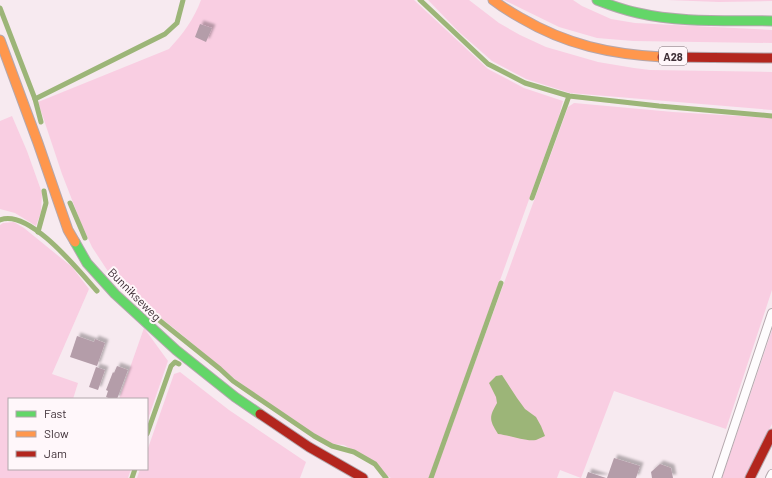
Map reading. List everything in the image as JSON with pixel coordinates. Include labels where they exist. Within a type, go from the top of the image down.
[{"type":"main road","name":"A28","points":[[493,0],[499,5],[554,35],[575,43],[611,52],[645,55],[772,58]]},
{"type":"main road","points":[[597,0],[614,8],[641,15],[671,18],[772,21]]},
{"type":"main road","name":"Bunnikseweg","points":[[0,40],[68,230],[87,263],[116,294],[176,350],[235,397],[309,447],[363,478]]},
{"type":"main road","points":[[750,478],[772,434]]},
{"type":"lane","points":[[717,478],[772,313]]},
{"type":"lane","points":[[770,478],[772,474]]},
{"type":"shaded area","points":[[201,0],[414,0],[488,69],[524,88],[563,101],[559,116],[429,478],[391,478],[386,475],[377,464],[344,445],[332,444],[316,435],[236,380],[175,329],[136,299],[111,276],[92,247],[62,174],[38,102],[169,49],[188,26]]},
{"type":"shaded area","points":[[428,0],[469,0],[499,23],[520,35],[546,47],[598,62],[650,70],[772,72],[772,110],[570,93],[526,79],[492,61],[459,32]]},
{"type":"shaded area","points":[[504,0],[573,0],[582,6],[611,19],[635,23],[772,30],[772,43],[633,41],[597,38],[559,27]]},
{"type":"shaded area","points":[[667,0],[772,0],[772,1],[719,2]]},
{"type":"shaded area","points":[[574,103],[673,112],[772,118],[772,290],[726,429],[614,391],[581,478],[560,470],[557,478],[433,478],[568,107]]},
{"type":"shaded area","points":[[12,116],[27,151],[42,193],[41,212],[36,226],[15,213],[0,209],[0,121]]},
{"type":"shaded area","points":[[14,222],[24,228],[72,267],[89,289],[52,374],[78,383],[73,398],[8,398],[8,470],[131,470],[128,478],[0,478],[0,225],[3,223]]},
{"type":"shaded area","points":[[144,328],[168,361],[148,419],[148,398],[119,398]]},
{"type":"shaded area","points":[[772,330],[772,424],[745,478],[722,478]]},
{"type":"shaded area","points":[[180,372],[229,410],[306,462],[300,478],[137,478],[140,470],[148,470],[148,448],[174,374]]},
{"type":"shaded area","points":[[502,375],[525,409],[536,417],[545,436],[532,440],[498,434],[491,418],[497,403],[496,397],[489,383],[496,376]]},
{"type":"building","points":[[200,24],[212,28],[206,42],[195,37]]},
{"type":"building","points":[[77,336],[94,342],[95,339],[105,343],[97,366],[70,357]]},
{"type":"building","points":[[117,366],[128,370],[117,398],[108,398],[106,397],[108,391],[106,390],[113,372],[114,373]]},
{"type":"building","points":[[96,367],[105,370],[98,390],[89,387]]},
{"type":"building","points":[[614,458],[640,466],[636,478],[607,478]]},
{"type":"building","points":[[660,464],[671,468],[673,478],[652,478],[651,472]]},
{"type":"building","points":[[588,472],[606,478],[586,478]]},
{"type":"waterway","points":[[0,8],[35,99],[165,34],[177,23],[183,0]]},
{"type":"waterway","points":[[420,0],[488,64],[525,83],[569,96],[772,116]]},
{"type":"waterway","points":[[532,198],[569,96]]},
{"type":"waterway","points":[[35,99],[41,122]]},
{"type":"waterway","points":[[38,232],[46,203],[44,191]]},
{"type":"waterway","points":[[70,203],[85,238]]},
{"type":"waterway","points":[[0,220],[12,219],[25,223],[39,232],[66,257],[97,291]]},
{"type":"waterway","points":[[431,478],[501,283]]},
{"type":"waterway","points":[[154,316],[233,381],[314,436],[332,446],[354,452],[375,464],[386,478]]},
{"type":"waterway","points":[[148,431],[171,366],[175,362],[179,364]]},
{"type":"waterway","points":[[132,478],[135,470]]},
{"type":"traffic: fast","points":[[597,0],[633,12],[654,16],[688,20],[772,21]]},
{"type":"traffic: fast","points":[[75,242],[87,263],[115,294],[176,350],[235,397],[260,414]]},
{"type":"traffic: slow","points":[[493,0],[538,27],[572,41],[607,50],[643,56],[662,57]]},
{"type":"traffic: slow","points":[[0,40],[68,230],[75,242]]},
{"type":"traffic: jam","points":[[662,57],[772,58]]},
{"type":"traffic: jam","points":[[260,414],[309,447],[363,478]]},
{"type":"traffic: jam","points":[[750,478],[772,434]]}]
